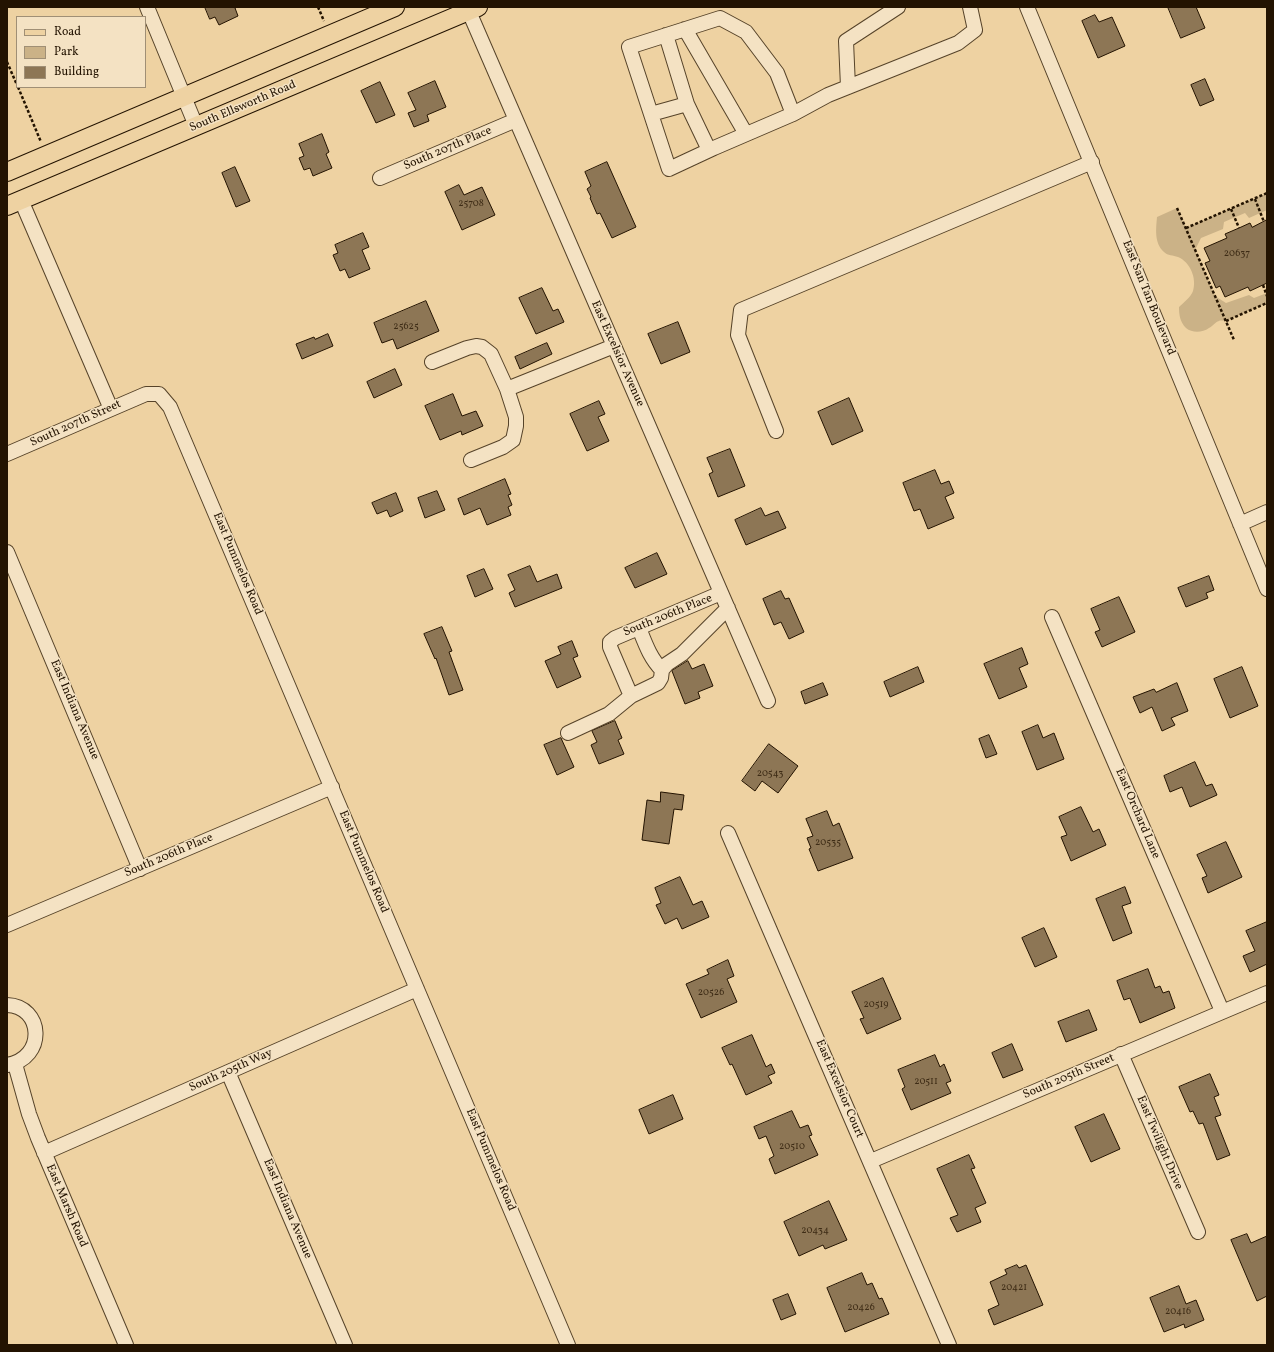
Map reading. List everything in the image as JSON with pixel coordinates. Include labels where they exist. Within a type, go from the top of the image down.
[{"type":"main road","points":[[7,172],[395,7]]},
{"type":"main road","name":"South Ellsworth Road","points":[[14,203],[471,8]]},
{"type":"street","points":[[147,7],[196,126]]},
{"type":"street","points":[[848,87],[846,41],[898,7]]},
{"type":"street","points":[[793,114],[777,73],[746,32],[720,18],[629,47],[669,169],[793,114],[828,95],[958,42],[975,30],[970,7]]},
{"type":"street","name":"East San Tan Boulevard","points":[[1027,7],[1267,589]]},
{"type":"street","name":"East Excelsior Avenue","points":[[471,8],[516,120],[768,701]]},
{"type":"street","points":[[685,29],[746,134]]},
{"type":"street","points":[[666,35],[687,104],[709,150]]},
{"type":"street","points":[[651,114],[687,104]]},
{"type":"street","name":"South 207th Place","points":[[380,178],[516,120]]},
{"type":"street","points":[[776,431],[738,335],[741,310],[1092,162]]},
{"type":"street","points":[[14,203],[111,409]]},
{"type":"street","points":[[432,362],[467,348],[476,346],[482,347],[491,354],[507,390],[516,417],[513,440],[503,447],[471,460]]},
{"type":"street","points":[[507,390],[614,346]]},
{"type":"street","name":"South 207th Street","points":[[7,454],[146,394]]},
{"type":"street","name":"East Pummelos Road","points":[[146,394],[159,394],[170,407],[568,1345]]},
{"type":"street","points":[[1240,524],[1267,512]]},
{"type":"street","name":"East Indiana Avenue","points":[[7,552],[140,869]]},
{"type":"street","name":"South 206th Place","points":[[631,696],[610,647],[610,642],[615,638],[721,594]]},
{"type":"street","points":[[568,733],[609,714],[631,696],[658,682],[661,678],[662,670],[667,664],[682,654],[728,608]]},
{"type":"street","name":"East Orchard Lane","points":[[1052,617],[1222,1011]]},
{"type":"street","points":[[639,628],[654,662],[662,670]]},
{"type":"street","name":"South 206th Place","points":[[7,925],[332,787]]},
{"type":"street","name":"East Excelsior Court","points":[[728,833],[949,1345]]},
{"type":"street","name":"South 205th Way","points":[[44,1153],[417,989]]},
{"type":"street","name":"South 205th Street","points":[[871,1162],[1121,1054],[1267,993]]},
{"type":"street","name":"East Marsh Road","points":[[7,1005],[12,1005],[21,1009],[29,1015],[34,1024],[36,1033],[35,1043],[31,1052],[24,1059],[11,1064],[44,1153],[126,1345]]},
{"type":"street","name":"East Twilight Drive","points":[[1121,1054],[1198,1232]]},
{"type":"street","name":"East Indiana Avenue","points":[[228,1072],[345,1345]]},
{"type":"path","points":[[7,62],[16,84]]},
{"type":"path","points":[[18,88],[47,155]]},
{"type":"path","points":[[1186,228],[1267,193]]},
{"type":"path","points":[[1255,199],[1264,222]]},
{"type":"path","points":[[1177,208],[1234,340]]},
{"type":"path","points":[[1230,209],[1239,228]]},
{"type":"path","points":[[1263,285],[1267,296]]},
{"type":"path","points":[[1226,321],[1267,303]]},
{"type":"green space","points":[[1267,193],[1267,210],[1249,218],[1245,213],[1224,222],[1223,229],[1201,238],[1195,250],[1215,296],[1226,303],[1249,295],[1254,298],[1267,293],[1267,303],[1226,321],[1220,321],[1206,330],[1194,332],[1188,330],[1181,321],[1179,307],[1189,298],[1193,291],[1194,281],[1192,271],[1182,259],[1167,254],[1161,248],[1156,236],[1157,217],[1177,208],[1186,228]]},
{"type":"building","points":[[205,7],[238,7],[235,8],[238,16],[219,25],[215,17],[210,19]]},
{"type":"building","points":[[1168,7],[1196,7],[1205,28],[1181,38]]},
{"type":"building","points":[[1095,15],[1099,22],[1112,17],[1125,46],[1098,58],[1082,21]]},
{"type":"building","points":[[1205,79],[1214,100],[1200,106],[1191,85]]},
{"type":"building","points":[[435,81],[446,107],[427,115],[429,121],[414,127],[408,113],[416,110],[408,93]]},
{"type":"building","points":[[380,82],[395,115],[376,123],[361,91]]},
{"type":"building","points":[[322,134],[329,152],[326,154],[332,168],[313,176],[310,168],[304,170],[299,158],[304,156],[299,144]]},
{"type":"building","points":[[607,162],[636,227],[612,238],[600,213],[597,214],[590,198],[591,197],[587,189],[591,186],[585,172]]},
{"type":"building","points":[[235,167],[250,201],[236,207],[222,173]]},
{"type":"building","points":[[459,185],[464,195],[482,187],[495,215],[462,230],[445,192]]},
{"type":"building","points":[[1267,220],[1267,283],[1250,291],[1248,287],[1225,297],[1220,286],[1216,288],[1205,263],[1210,261],[1204,248],[1227,238],[1225,234],[1250,223],[1252,227]]},
{"type":"building","points":[[363,233],[369,247],[362,250],[370,269],[349,278],[345,269],[340,271],[333,255],[338,253],[335,245]]},
{"type":"building","points":[[542,288],[553,311],[558,309],[564,322],[536,334],[519,298]]},
{"type":"building","points":[[426,301],[439,331],[397,349],[393,339],[382,343],[374,323]]},
{"type":"building","points":[[678,322],[690,352],[661,364],[648,334]]},
{"type":"building","points":[[328,334],[333,346],[302,359],[296,344],[314,337],[315,339]]},
{"type":"building","points":[[547,343],[552,354],[520,369],[515,357]]},
{"type":"building","points":[[395,369],[402,385],[374,398],[367,382]]},
{"type":"building","points":[[453,394],[462,416],[476,411],[483,426],[462,435],[461,431],[440,440],[425,406]]},
{"type":"building","points":[[849,398],[863,431],[832,445],[818,412]]},
{"type":"building","points":[[599,401],[605,414],[598,417],[609,441],[587,451],[570,414]]},
{"type":"building","points":[[730,449],[745,486],[718,497],[709,474],[713,472],[707,458]]},
{"type":"building","points":[[935,470],[941,484],[949,481],[954,493],[945,497],[954,518],[928,529],[920,509],[914,511],[903,483]]},
{"type":"building","points":[[505,479],[511,494],[508,495],[512,505],[508,507],[511,515],[487,525],[480,508],[464,515],[458,499]]},
{"type":"building","points":[[437,491],[445,510],[425,518],[418,498]]},
{"type":"building","points":[[396,493],[403,511],[390,517],[387,510],[377,514],[372,503]]},
{"type":"building","points":[[761,508],[765,516],[778,511],[786,528],[746,545],[735,520]]},
{"type":"building","points":[[657,553],[667,574],[635,588],[625,568]]},
{"type":"building","points":[[530,566],[537,582],[557,574],[562,588],[515,607],[509,593],[515,590],[508,575]]},
{"type":"building","points":[[484,569],[493,589],[475,597],[467,576]]},
{"type":"building","points":[[1209,576],[1214,590],[1206,593],[1208,598],[1186,607],[1178,588]]},
{"type":"building","points":[[781,591],[785,599],[789,598],[804,632],[789,639],[781,622],[774,625],[763,599]]},
{"type":"building","points":[[1119,597],[1135,632],[1102,647],[1095,632],[1100,630],[1091,609]]},
{"type":"building","points":[[442,627],[452,651],[449,652],[463,690],[449,695],[436,658],[435,659],[424,634]]},
{"type":"building","points":[[572,641],[578,656],[573,658],[581,677],[557,688],[545,661],[561,654],[558,647]]},
{"type":"building","points":[[1022,648],[1028,664],[1019,668],[1027,687],[999,699],[984,664]]},
{"type":"building","points":[[688,661],[692,669],[704,664],[713,686],[698,692],[700,698],[685,704],[672,671]]},
{"type":"building","points":[[918,667],[924,682],[890,697],[884,682]]},
{"type":"building","points":[[1242,667],[1258,706],[1230,718],[1214,679]]},
{"type":"building","points":[[823,683],[828,695],[805,704],[801,692]]},
{"type":"building","points":[[1177,683],[1188,711],[1171,718],[1175,725],[1162,731],[1152,707],[1140,713],[1133,697],[1154,689],[1156,692]]},
{"type":"building","points":[[615,721],[622,738],[618,740],[624,754],[599,764],[591,745],[597,742],[592,731]]},
{"type":"building","points":[[1038,725],[1043,738],[1054,733],[1064,759],[1037,770],[1022,732]]},
{"type":"building","points":[[989,735],[997,754],[986,758],[979,739]]},
{"type":"building","points":[[561,738],[574,767],[557,775],[544,745]]},
{"type":"building","points":[[769,744],[798,766],[778,793],[762,781],[755,791],[742,781]]},
{"type":"building","points":[[1195,762],[1206,786],[1212,784],[1217,795],[1190,807],[1182,787],[1170,792],[1164,776]]},
{"type":"building","points":[[661,792],[684,795],[682,810],[674,809],[669,844],[642,840],[647,800],[660,802]]},
{"type":"building","points":[[1081,807],[1093,832],[1099,829],[1106,845],[1071,861],[1061,837],[1067,835],[1059,817]]},
{"type":"building","points":[[827,811],[833,826],[839,823],[853,858],[818,871],[809,849],[811,848],[807,838],[813,836],[806,819]]},
{"type":"building","points":[[1226,842],[1242,877],[1208,893],[1202,878],[1207,876],[1197,855]]},
{"type":"building","points":[[680,877],[693,905],[702,901],[709,917],[682,929],[677,918],[665,924],[656,905],[661,903],[655,888]]},
{"type":"building","points":[[1125,887],[1131,903],[1122,906],[1132,933],[1113,941],[1096,899]]},
{"type":"building","points":[[1267,922],[1267,964],[1250,972],[1243,956],[1255,951],[1246,931]]},
{"type":"building","points":[[1044,928],[1057,957],[1035,967],[1022,938]]},
{"type":"building","points":[[728,960],[734,976],[727,979],[737,1002],[701,1018],[686,984],[709,974],[707,970]]},
{"type":"building","points":[[1148,969],[1155,988],[1160,986],[1163,993],[1169,991],[1175,1008],[1140,1023],[1130,998],[1124,1000],[1117,981]]},
{"type":"building","points":[[883,978],[901,1019],[867,1034],[860,1019],[864,1018],[852,992]]},
{"type":"building","points":[[1089,1010],[1097,1030],[1066,1042],[1058,1022]]},
{"type":"building","points":[[752,1035],[766,1067],[771,1064],[775,1073],[768,1076],[772,1083],[746,1095],[732,1064],[730,1065],[722,1048]]},
{"type":"building","points":[[1012,1044],[1023,1070],[1003,1078],[992,1053]]},
{"type":"building","points":[[935,1055],[940,1067],[944,1064],[951,1081],[946,1083],[951,1093],[911,1110],[902,1089],[905,1087],[898,1070]]},
{"type":"building","points":[[1210,1074],[1219,1095],[1214,1097],[1221,1115],[1215,1117],[1230,1155],[1217,1160],[1203,1123],[1199,1124],[1193,1111],[1190,1112],[1179,1087]]},
{"type":"building","points":[[673,1095],[683,1119],[649,1134],[639,1110]]},
{"type":"building","points":[[792,1111],[800,1128],[808,1125],[812,1135],[809,1136],[818,1155],[775,1174],[769,1159],[774,1156],[766,1136],[759,1139],[754,1127]]},
{"type":"building","points":[[1104,1114],[1120,1149],[1091,1162],[1075,1127]]},
{"type":"building","points":[[969,1155],[975,1168],[971,1169],[986,1203],[975,1208],[981,1222],[957,1232],[950,1218],[958,1215],[937,1169]]},
{"type":"building","points":[[829,1201],[847,1240],[825,1249],[823,1245],[799,1256],[784,1222]]},
{"type":"building","points":[[1247,1234],[1251,1243],[1267,1236],[1267,1296],[1257,1301],[1231,1240]]},
{"type":"building","points":[[1017,1265],[1019,1268],[1026,1265],[1043,1305],[994,1325],[988,1310],[999,1305],[990,1282],[1007,1274],[1005,1270]]},
{"type":"building","points":[[862,1273],[867,1285],[872,1283],[879,1299],[882,1298],[889,1314],[845,1332],[827,1288]]},
{"type":"building","points":[[1179,1286],[1186,1304],[1196,1300],[1204,1320],[1185,1328],[1184,1324],[1164,1332],[1150,1298]]},
{"type":"building","points":[[788,1294],[796,1314],[781,1320],[773,1300]]}]
